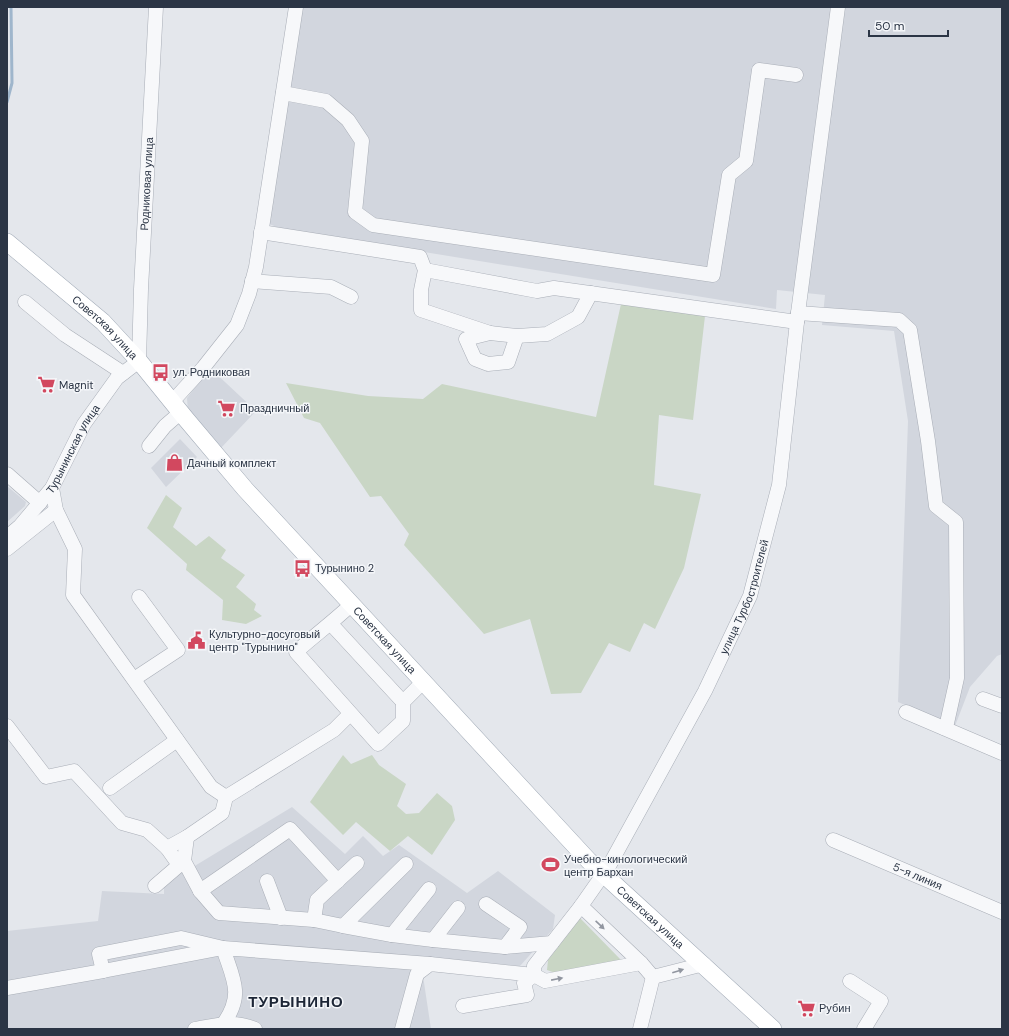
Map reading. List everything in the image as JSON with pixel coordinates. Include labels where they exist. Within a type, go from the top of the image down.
[{"type":"main road","name":"Советская улица","points":[[7,242],[103,322],[138,361],[176,408],[245,488],[589,861],[774,1029]]},
{"type":"street","name":"Родниковая улица","points":[[138,361],[156,7]]},
{"type":"street","points":[[149,446],[165,426],[203,368],[237,325],[252,281],[296,7]]},
{"type":"street","name":"улица Турбостроителей","points":[[463,1006],[527,995],[524,983],[534,975],[534,966],[605,874],[705,691],[750,596],[779,485],[801,292],[838,7]]},
{"type":"street","points":[[283,92],[326,101],[348,120],[362,141],[355,212],[373,225],[713,276],[729,175],[746,161],[759,70],[796,75]]},
{"type":"street","points":[[261,232],[420,257],[426,270],[421,290],[421,310],[490,333],[517,336],[547,334],[578,317],[591,293]]},
{"type":"street","points":[[426,270],[537,291],[554,288],[798,317],[899,320],[910,330],[928,441],[936,506],[956,522],[957,678],[947,723],[944,728]]},
{"type":"street","points":[[252,281],[331,287],[351,297]]},
{"type":"street","points":[[25,302],[65,334],[123,373]]},
{"type":"street","points":[[490,333],[466,339],[475,359],[488,364],[508,362],[517,336]]},
{"type":"street","name":"Турынинская улица","points":[[7,537],[20,526],[52,488],[84,424],[117,378],[138,361]]},
{"type":"street","points":[[7,474],[40,503]]},
{"type":"street","points":[[52,488],[56,510],[75,549],[73,595],[211,787],[226,797]]},
{"type":"street","points":[[7,548],[56,510]]},
{"type":"street","points":[[134,679],[178,650],[139,597]]},
{"type":"street","points":[[331,624],[402,702],[403,721],[378,744],[296,652],[323,627],[331,624],[352,604]]},
{"type":"street","points":[[402,702],[424,681]]},
{"type":"street","points":[[983,699],[1002,706]]},
{"type":"street","points":[[906,712],[1002,753]]},
{"type":"street","points":[[167,848],[188,837],[222,813],[226,797],[334,730],[350,714]]},
{"type":"street","points":[[7,726],[46,777],[74,771],[122,823],[147,830],[182,863],[200,891],[219,913],[314,920],[392,935],[505,947],[552,943]]},
{"type":"street","points":[[110,788],[177,740]]},
{"type":"street","points":[[200,891],[290,829],[338,881]]},
{"type":"street","points":[[155,886],[182,863],[188,837]]},
{"type":"street","name":"5-я линия","points":[[833,840],[1002,912]]},
{"type":"street","points":[[314,920],[317,900],[357,863]]},
{"type":"street","points":[[342,926],[406,864]]},
{"type":"street","points":[[267,881],[281,918]]},
{"type":"street","points":[[392,935],[429,889]]},
{"type":"street","points":[[486,904],[520,928],[505,947]]},
{"type":"street","points":[[581,906],[641,963],[653,977]]},
{"type":"street","points":[[433,940],[458,908]]},
{"type":"street","points":[[7,988],[223,948],[430,964],[534,975],[545,981],[641,963]]},
{"type":"street","points":[[223,948],[236,991],[232,1011],[224,1023]]},
{"type":"street","points":[[408,962],[417,974]]},
{"type":"street","points":[[402,1029],[417,974],[430,964]]},
{"type":"street","points":[[653,977],[704,964]]},
{"type":"street","points":[[640,1029],[653,977]]},
{"type":"street","points":[[850,981],[881,1001],[864,1029]]},
{"type":"street","points":[[195,1029],[224,1023],[243,1024],[255,1029]]},
{"type":"shaded area","points":[[303,7],[1002,7],[1002,654],[997,656],[970,687],[955,726],[898,702],[908,421],[894,331],[822,325],[825,295],[777,290],[776,309],[282,229],[269,224]]},
{"type":"shaded area","points":[[210,368],[256,411],[220,449],[188,412],[187,398]]},
{"type":"shaded area","name":"Дачный комплект","points":[[180,439],[197,457],[166,487],[151,468]]},
{"type":"shaded area","points":[[7,486],[26,502],[25,506],[7,522]]},
{"type":"shaded area","points":[[292,807],[345,854],[363,836],[383,856],[399,845],[467,893],[498,871],[555,915],[553,929],[520,966],[420,956],[431,1029],[7,1029],[7,931],[98,921],[102,891],[164,894],[164,879],[193,867]]},
{"type":"green space","points":[[621,304],[705,316],[693,420],[659,415],[654,485],[701,494],[684,568],[655,629],[644,623],[630,652],[609,643],[581,693],[551,694],[530,619],[484,634],[404,545],[409,534],[381,496],[370,497],[320,423],[304,418],[286,383],[368,396],[423,399],[442,384],[596,417]]},
{"type":"green space","points":[[166,495],[182,508],[173,527],[196,546],[209,536],[226,550],[221,558],[245,575],[236,587],[256,604],[254,610],[262,616],[246,624],[222,620],[223,600],[186,570],[187,564],[147,528]]},
{"type":"green space","points":[[343,755],[351,764],[372,755],[379,765],[406,784],[397,806],[406,814],[419,813],[437,793],[452,806],[455,820],[432,855],[408,836],[390,851],[356,822],[343,835],[310,802]]},
{"type":"green space","points":[[580,918],[621,960],[558,974],[547,970],[548,960]]},
{"type":"waterway","points":[[7,102],[12,83],[11,7]]},
{"type":"place","name":"ул. Родниковая","points":[[160,372]]},
{"type":"place","name":"Magnit","points":[[46,385]]},
{"type":"place","name":"Праздничный","points":[[227,408]]},
{"type":"place","name":"Дачный комплект","points":[[174,463]]},
{"type":"place","name":"Турынино 2","points":[[302,568]]},
{"type":"place","name":"Культурно-досуговый центр \"Турынино\"","points":[[196,640]]},
{"type":"place","name":"Учебно-кинологический центр Бархан","points":[[551,865]]},
{"type":"place","name":"Рубин","points":[[806,1008]]},
{"type":"district","name":"ТУРЫНИНО","points":[[296,1002]]}]
